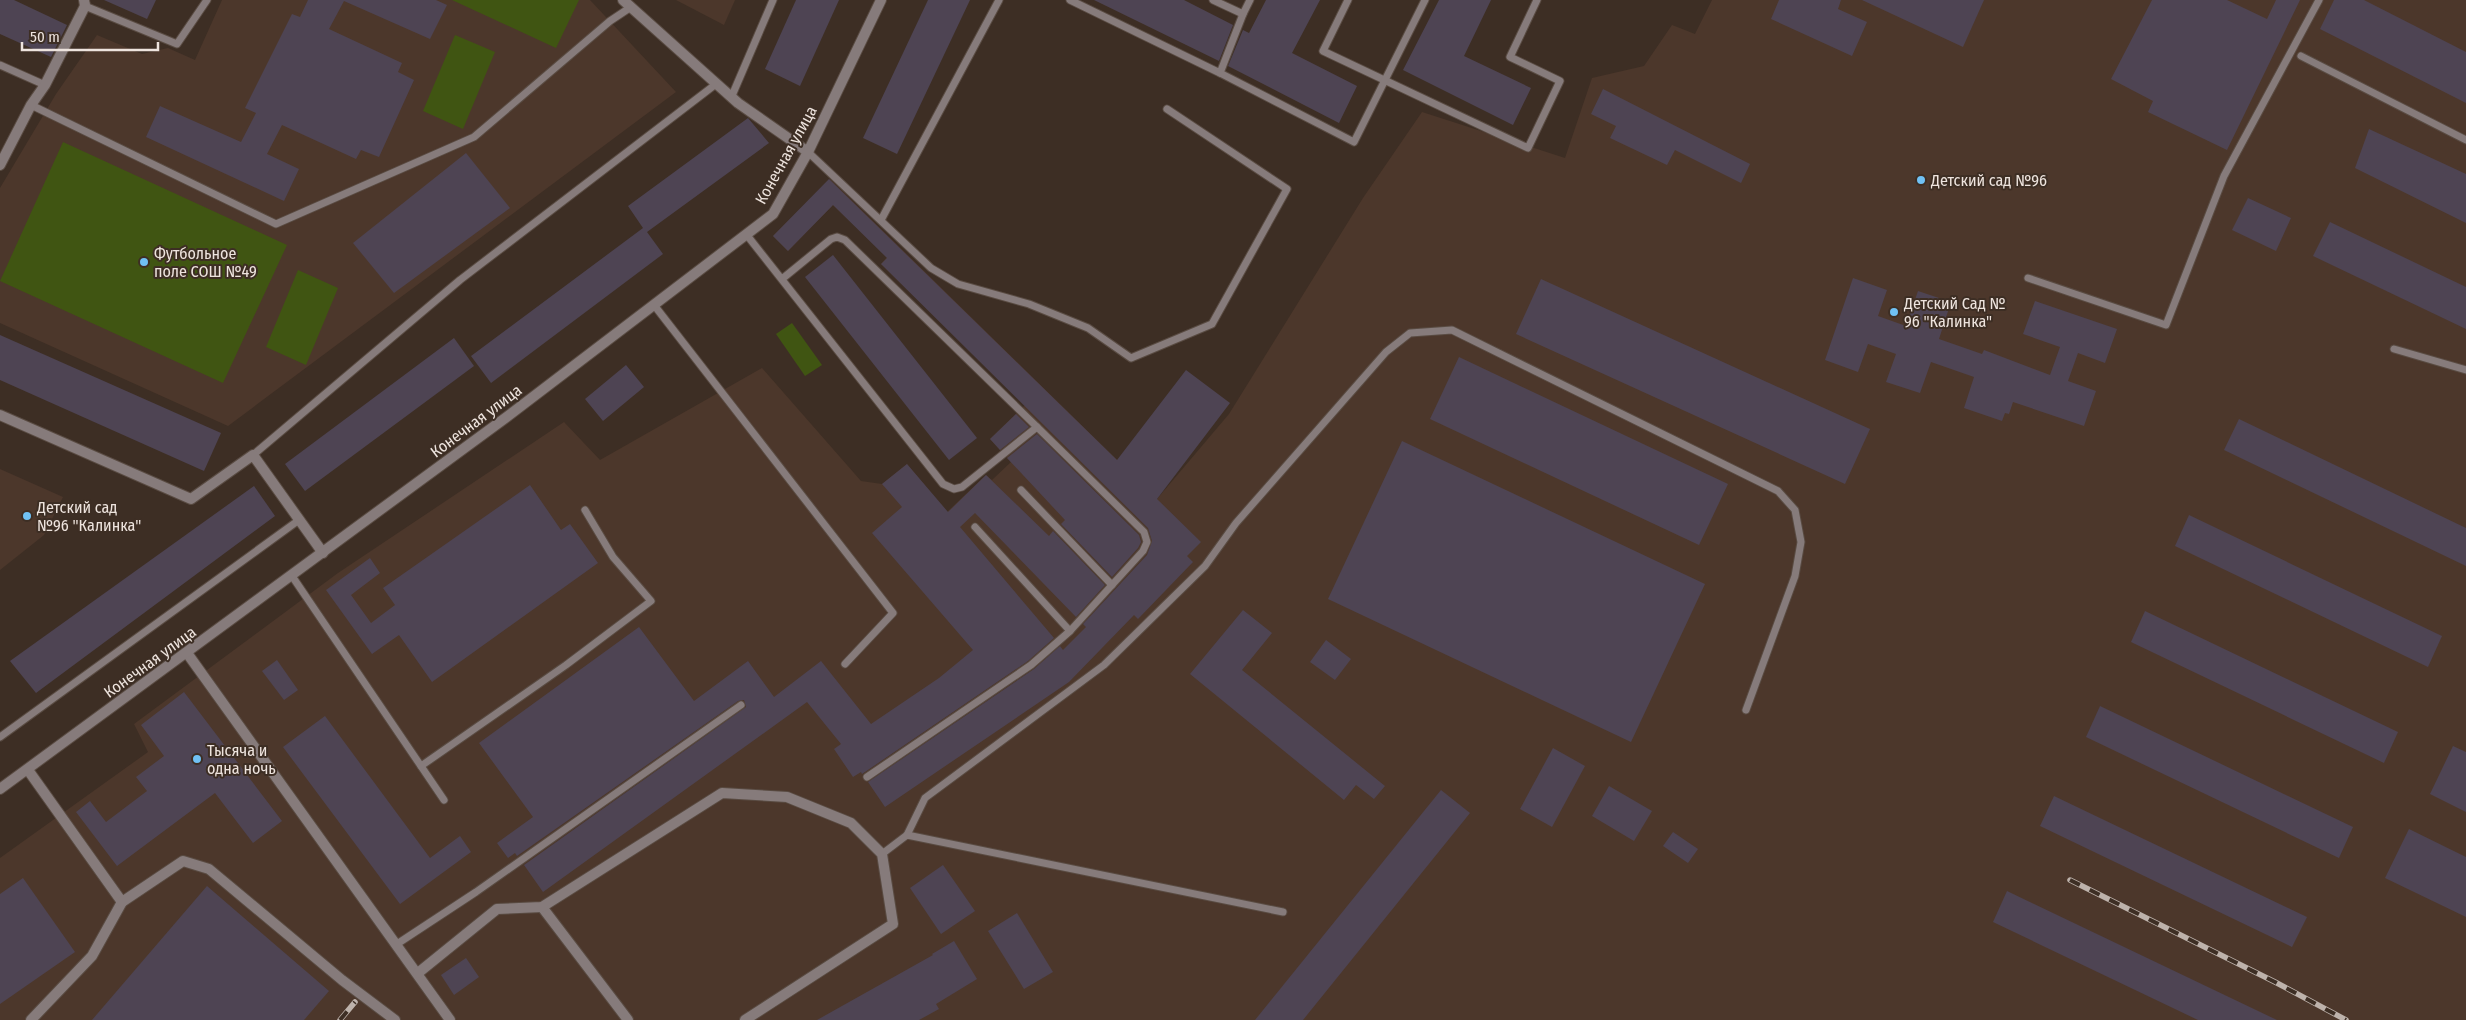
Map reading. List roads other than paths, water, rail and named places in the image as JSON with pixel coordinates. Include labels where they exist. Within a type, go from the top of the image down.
[{"type":"street","points":[[623,0],[731,98],[808,152]]},
{"type":"street","name":"Конечная улица","points":[[0,789],[508,416],[773,214],[808,152],[881,0]]},
{"type":"street","points":[[0,165],[31,105],[44,85],[86,2]]},
{"type":"street","points":[[0,415],[191,499],[253,456],[323,553]]},
{"type":"street","points":[[187,653],[450,1020]]},
{"type":"street","points":[[28,770],[122,902]]},
{"type":"street","points":[[418,974],[497,909],[542,907],[722,793],[787,797],[851,823],[882,854],[893,924],[745,1020]]},
{"type":"street","points":[[31,1020],[92,956],[122,902],[183,861],[209,869],[342,980],[395,1020]]},
{"type":"street","points":[[542,907],[628,1020]]},
{"type":"lane","points":[[86,2],[177,44],[206,0]]},
{"type":"lane","points":[[731,98],[773,0]]},
{"type":"lane","points":[[880,220],[998,0]]},
{"type":"lane","points":[[1070,0],[1220,73],[1354,142],[1425,0]]},
{"type":"lane","points":[[1212,0],[1243,14]]},
{"type":"lane","points":[[1220,73],[1250,0]]},
{"type":"lane","points":[[1348,0],[1323,51],[1528,148],[1560,81],[1510,58],[1538,0]]},
{"type":"lane","points":[[2028,278],[2166,325],[2198,238],[2224,176],[2319,0]]},
{"type":"lane","points":[[31,105],[276,224],[474,137],[610,21],[631,7]]},
{"type":"lane","points":[[2301,56],[2466,140]]},
{"type":"lane","points":[[0,65],[44,85]]},
{"type":"lane","points":[[253,456],[460,280],[716,84]]},
{"type":"lane","points":[[808,152],[931,268],[945,277],[958,284],[1028,304],[1088,328],[1131,358],[1212,324],[1287,189],[1167,109]]},
{"type":"lane","points":[[746,234],[943,484],[954,489],[962,487],[1037,427]]},
{"type":"lane","points":[[782,280],[831,239],[837,237],[845,240],[1144,532],[1147,542],[1143,551],[1070,630],[1031,665],[868,777]]},
{"type":"lane","points":[[654,304],[893,614],[845,664]]},
{"type":"lane","points":[[882,854],[907,835],[925,798],[1104,665],[1206,566],[1249,508],[1386,352],[1410,333],[1452,330],[1778,491],[1795,510],[1801,542],[1795,576],[1746,710]]},
{"type":"lane","points":[[2394,349],[2466,370]]},
{"type":"lane","points":[[1020,490],[1112,585]]},
{"type":"lane","points":[[421,766],[566,665],[651,601],[613,557],[586,510]]},
{"type":"lane","points":[[0,737],[299,520]]},
{"type":"lane","points":[[975,527],[1070,630]]},
{"type":"lane","points":[[292,576],[444,800]]},
{"type":"lane","points":[[397,944],[476,892],[741,705]]},
{"type":"lane","points":[[907,835],[1283,912]]},
{"type":"railway","points":[[2070,880],[2275,982],[2346,1020]]},
{"type":"railway","points":[[340,1020],[355,1002]]},
{"type":"place","name":"Детский сад №96","points":[[1921,180]]},
{"type":"place","name":"Футбольное поле СОШ №49","points":[[144,262]]},
{"type":"place","name":"Детский Сад № 96 \"Калинка\"","points":[[1894,312]]},
{"type":"place","name":"Детский сад №96 \"Калинка\"","points":[[27,516]]},
{"type":"place","name":"Тысяча и одна ночь","points":[[197,759]]}]
